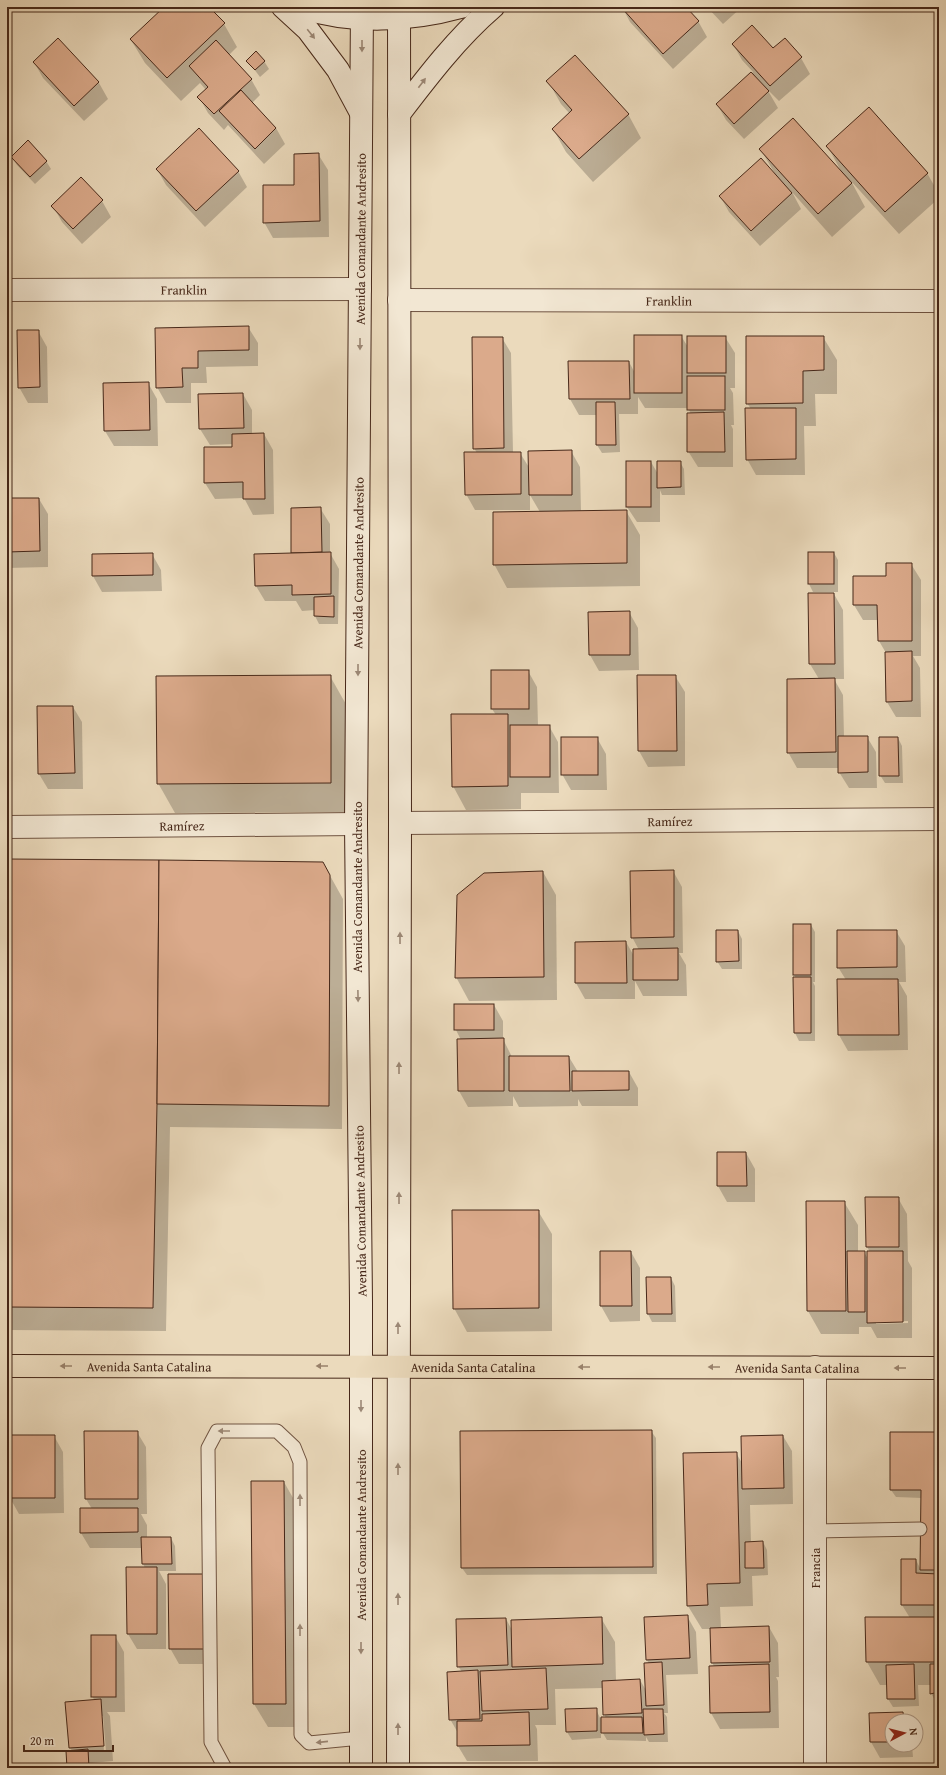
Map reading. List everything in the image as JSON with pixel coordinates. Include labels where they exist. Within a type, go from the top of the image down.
[{"type":"main road","points":[[283,7],[308,30],[338,70],[362,114]]},
{"type":"main road","points":[[301,7],[343,16],[362,12],[435,14],[461,7]]},
{"type":"main road","points":[[399,114],[435,66],[475,22],[494,7]]},
{"type":"main road","name":"Avenida Comandante Andresito","points":[[361,1768],[361,1367],[356,824],[362,12]]},
{"type":"main road","points":[[398,12],[400,823],[398,1768]]},
{"type":"main road","name":"Franklin","points":[[7,290],[360,289]]},
{"type":"main road","name":"Franklin","points":[[399,300],[939,301]]},
{"type":"main road","name":"Ramírez","points":[[400,823],[939,819]]},
{"type":"main road","name":"Ramírez","points":[[7,827],[356,824]]},
{"type":"main road","name":"Avenida Santa Catalina","points":[[7,1366],[939,1368]]},
{"type":"main road","name":"Francia","points":[[815,1368],[815,1768]]},
{"type":"lane","points":[[225,1768],[212,1742],[208,1448],[217,1431],[277,1431],[294,1447],[300,1462],[301,1735],[309,1743],[361,1738]]},
{"type":"lane","points":[[815,1531],[920,1529]]},
{"type":"building","points":[[164,7],[209,7],[225,23],[167,78],[130,39]]},
{"type":"building","points":[[621,7],[686,7],[699,21],[663,54]]},
{"type":"building","points":[[752,25],[773,48],[785,38],[802,57],[770,86],[732,44]]},
{"type":"building","points":[[58,38],[99,82],[74,106],[33,62]]},
{"type":"building","points":[[216,40],[252,79],[214,114],[197,97],[208,87],[189,66]]},
{"type":"building","points":[[256,51],[265,61],[255,70],[246,61]]},
{"type":"building","points":[[575,55],[629,114],[579,159],[552,129],[572,110],[546,81]]},
{"type":"building","points":[[751,72],[769,91],[734,124],[716,104]]},
{"type":"building","points":[[241,90],[276,128],[255,149],[219,111]]},
{"type":"building","points":[[869,107],[928,173],[885,212],[826,146]]},
{"type":"building","points":[[793,118],[852,183],[818,214],[759,149]]},
{"type":"building","points":[[199,128],[239,171],[196,211],[156,169]]},
{"type":"building","points":[[28,140],[47,161],[30,177],[11,157]]},
{"type":"building","points":[[319,153],[320,221],[263,223],[263,185],[294,185],[294,154]]},
{"type":"building","points":[[761,158],[792,193],[751,231],[719,196]]},
{"type":"building","points":[[81,177],[103,200],[73,229],[51,206]]},
{"type":"building","points":[[249,326],[249,350],[198,351],[198,368],[182,368],[183,387],[156,388],[155,328]]},
{"type":"building","points":[[17,330],[39,330],[40,387],[18,388]]},
{"type":"building","points":[[634,335],[682,335],[682,393],[634,393]]},
{"type":"building","points":[[687,336],[726,336],[726,373],[687,373]]},
{"type":"building","points":[[746,336],[824,336],[824,370],[803,371],[803,403],[746,404]]},
{"type":"building","points":[[472,337],[503,337],[504,448],[473,449]]},
{"type":"building","points":[[568,361],[629,361],[630,399],[569,399]]},
{"type":"building","points":[[687,376],[725,376],[725,410],[687,410]]},
{"type":"building","points":[[149,382],[150,430],[104,431],[103,383]]},
{"type":"building","points":[[243,393],[244,428],[199,429],[198,394]]},
{"type":"building","points":[[596,402],[615,402],[616,445],[596,445]]},
{"type":"building","points":[[745,408],[796,408],[796,459],[746,460]]},
{"type":"building","points":[[724,412],[725,452],[687,452],[687,413]]},
{"type":"building","points":[[264,433],[265,499],[243,499],[243,482],[204,483],[204,447],[232,447],[232,434]]},
{"type":"building","points":[[572,450],[572,495],[529,495],[528,451]]},
{"type":"building","points":[[464,452],[521,452],[521,494],[465,495]]},
{"type":"building","points":[[626,461],[651,461],[651,507],[626,507]]},
{"type":"building","points":[[657,461],[681,461],[681,487],[657,488]]},
{"type":"building","points":[[7,498],[39,498],[40,551],[7,552]]},
{"type":"building","points":[[321,507],[322,552],[291,553],[291,508]]},
{"type":"building","points":[[627,510],[627,563],[493,565],[493,512]]},
{"type":"building","points":[[331,552],[331,594],[292,595],[292,585],[255,586],[254,554]]},
{"type":"building","points":[[808,552],[834,552],[834,584],[808,584]]},
{"type":"building","points":[[153,553],[153,575],[92,576],[92,554]]},
{"type":"building","points":[[886,563],[912,563],[912,641],[878,641],[877,605],[853,605],[853,576],[886,576]]},
{"type":"building","points":[[808,593],[834,593],[835,664],[809,664]]},
{"type":"building","points":[[334,596],[334,617],[314,616],[314,597]]},
{"type":"building","points":[[630,611],[630,655],[589,655],[588,612]]},
{"type":"building","points":[[912,651],[912,701],[886,702],[885,652]]},
{"type":"building","points":[[491,670],[529,670],[529,709],[491,709]]},
{"type":"building","points":[[331,675],[331,783],[157,784],[156,676]]},
{"type":"building","points":[[637,675],[676,675],[677,751],[638,751]]},
{"type":"building","points":[[835,678],[836,752],[787,753],[787,679]]},
{"type":"building","points":[[37,706],[73,706],[75,773],[38,774]]},
{"type":"building","points":[[451,714],[508,714],[508,786],[452,787]]},
{"type":"building","points":[[510,725],[550,725],[550,777],[510,777]]},
{"type":"building","points":[[838,736],[868,736],[868,772],[838,773]]},
{"type":"building","points":[[561,737],[598,737],[598,775],[561,775]]},
{"type":"building","points":[[879,737],[898,737],[899,776],[879,776]]},
{"type":"building","points":[[7,859],[159,860],[157,1104],[153,1308],[7,1307]]},
{"type":"building","points":[[159,860],[323,862],[330,875],[329,1106],[157,1104]]},
{"type":"building","points":[[674,870],[674,937],[631,938],[630,871]]},
{"type":"building","points":[[543,871],[544,977],[455,978],[457,895],[484,873]]},
{"type":"building","points":[[793,924],[811,924],[811,975],[793,975]]},
{"type":"building","points":[[716,930],[738,930],[739,961],[716,962]]},
{"type":"building","points":[[837,930],[897,930],[897,967],[837,968]]},
{"type":"building","points":[[626,941],[627,983],[575,983],[575,942]]},
{"type":"building","points":[[678,948],[678,980],[633,980],[633,949]]},
{"type":"building","points":[[793,977],[811,977],[811,1033],[794,1033]]},
{"type":"building","points":[[837,979],[898,979],[899,1035],[838,1035]]},
{"type":"building","points":[[454,1004],[494,1004],[494,1030],[454,1030]]},
{"type":"building","points":[[504,1038],[504,1091],[458,1091],[457,1039]]},
{"type":"building","points":[[509,1056],[569,1056],[570,1091],[509,1091]]},
{"type":"building","points":[[572,1071],[629,1071],[629,1090],[572,1091]]},
{"type":"building","points":[[717,1152],[746,1152],[747,1186],[717,1186]]},
{"type":"building","points":[[865,1197],[899,1197],[899,1247],[866,1247]]},
{"type":"building","points":[[806,1201],[845,1201],[846,1311],[807,1311]]},
{"type":"building","points":[[452,1210],[539,1210],[539,1308],[453,1309]]},
{"type":"building","points":[[600,1251],[631,1251],[632,1306],[600,1306]]},
{"type":"building","points":[[847,1251],[865,1251],[865,1312],[848,1312]]},
{"type":"building","points":[[867,1251],[903,1251],[903,1322],[867,1323]]},
{"type":"building","points":[[646,1277],[671,1277],[672,1314],[647,1314]]},
{"type":"building","points":[[652,1430],[653,1567],[461,1568],[460,1431]]},
{"type":"building","points":[[84,1431],[138,1431],[138,1499],[85,1499]]},
{"type":"building","points":[[890,1432],[939,1432],[939,1570],[920,1570],[921,1490],[890,1490]]},
{"type":"building","points":[[8,1435],[55,1435],[55,1498],[9,1498]]},
{"type":"building","points":[[783,1435],[784,1488],[742,1489],[741,1436]]},
{"type":"building","points":[[737,1452],[740,1583],[707,1584],[708,1605],[687,1606],[683,1453]]},
{"type":"building","points":[[251,1481],[284,1481],[286,1704],[253,1704]]},
{"type":"building","points":[[80,1508],[138,1508],[138,1532],[80,1533]]},
{"type":"building","points":[[141,1537],[171,1537],[172,1564],[142,1564]]},
{"type":"building","points":[[763,1541],[764,1568],[745,1568],[745,1542]]},
{"type":"building","points":[[901,1559],[916,1559],[916,1573],[939,1574],[939,1605],[901,1605]]},
{"type":"building","points":[[126,1567],[157,1567],[157,1634],[127,1634]]},
{"type":"building","points":[[168,1574],[205,1574],[206,1649],[169,1649]]},
{"type":"building","points":[[688,1615],[690,1658],[646,1660],[644,1617]]},
{"type":"building","points":[[602,1617],[603,1664],[512,1667],[511,1620]]},
{"type":"building","points":[[865,1617],[939,1617],[939,1662],[866,1662]]},
{"type":"building","points":[[506,1618],[508,1665],[457,1667],[456,1619]]},
{"type":"building","points":[[769,1626],[770,1662],[711,1663],[710,1628]]},
{"type":"building","points":[[91,1635],[116,1635],[116,1697],[91,1697]]},
{"type":"building","points":[[662,1662],[664,1705],[646,1706],[644,1663]]},
{"type":"building","points":[[769,1664],[770,1712],[710,1713],[709,1666]]},
{"type":"building","points":[[914,1664],[915,1699],[887,1699],[886,1665]]},
{"type":"building","points":[[930,1664],[939,1664],[939,1692],[930,1694]]},
{"type":"building","points":[[546,1668],[548,1709],[482,1711],[480,1671]]},
{"type":"building","points":[[478,1670],[480,1719],[449,1720],[447,1672]]},
{"type":"building","points":[[640,1679],[642,1713],[603,1715],[602,1681]]},
{"type":"building","points":[[101,1699],[104,1746],[69,1748],[65,1702]]},
{"type":"building","points":[[597,1708],[597,1731],[566,1732],[565,1709]]},
{"type":"building","points":[[643,1709],[663,1709],[664,1734],[644,1735]]},
{"type":"building","points":[[529,1712],[530,1745],[457,1746],[457,1721],[482,1721],[482,1714]]},
{"type":"building","points":[[903,1712],[903,1713],[884,1713],[884,1742],[870,1742],[869,1713]]},
{"type":"building","points":[[601,1717],[642,1717],[643,1733],[601,1733]]},
{"type":"building","points":[[88,1749],[89,1768],[67,1768],[66,1751]]}]
